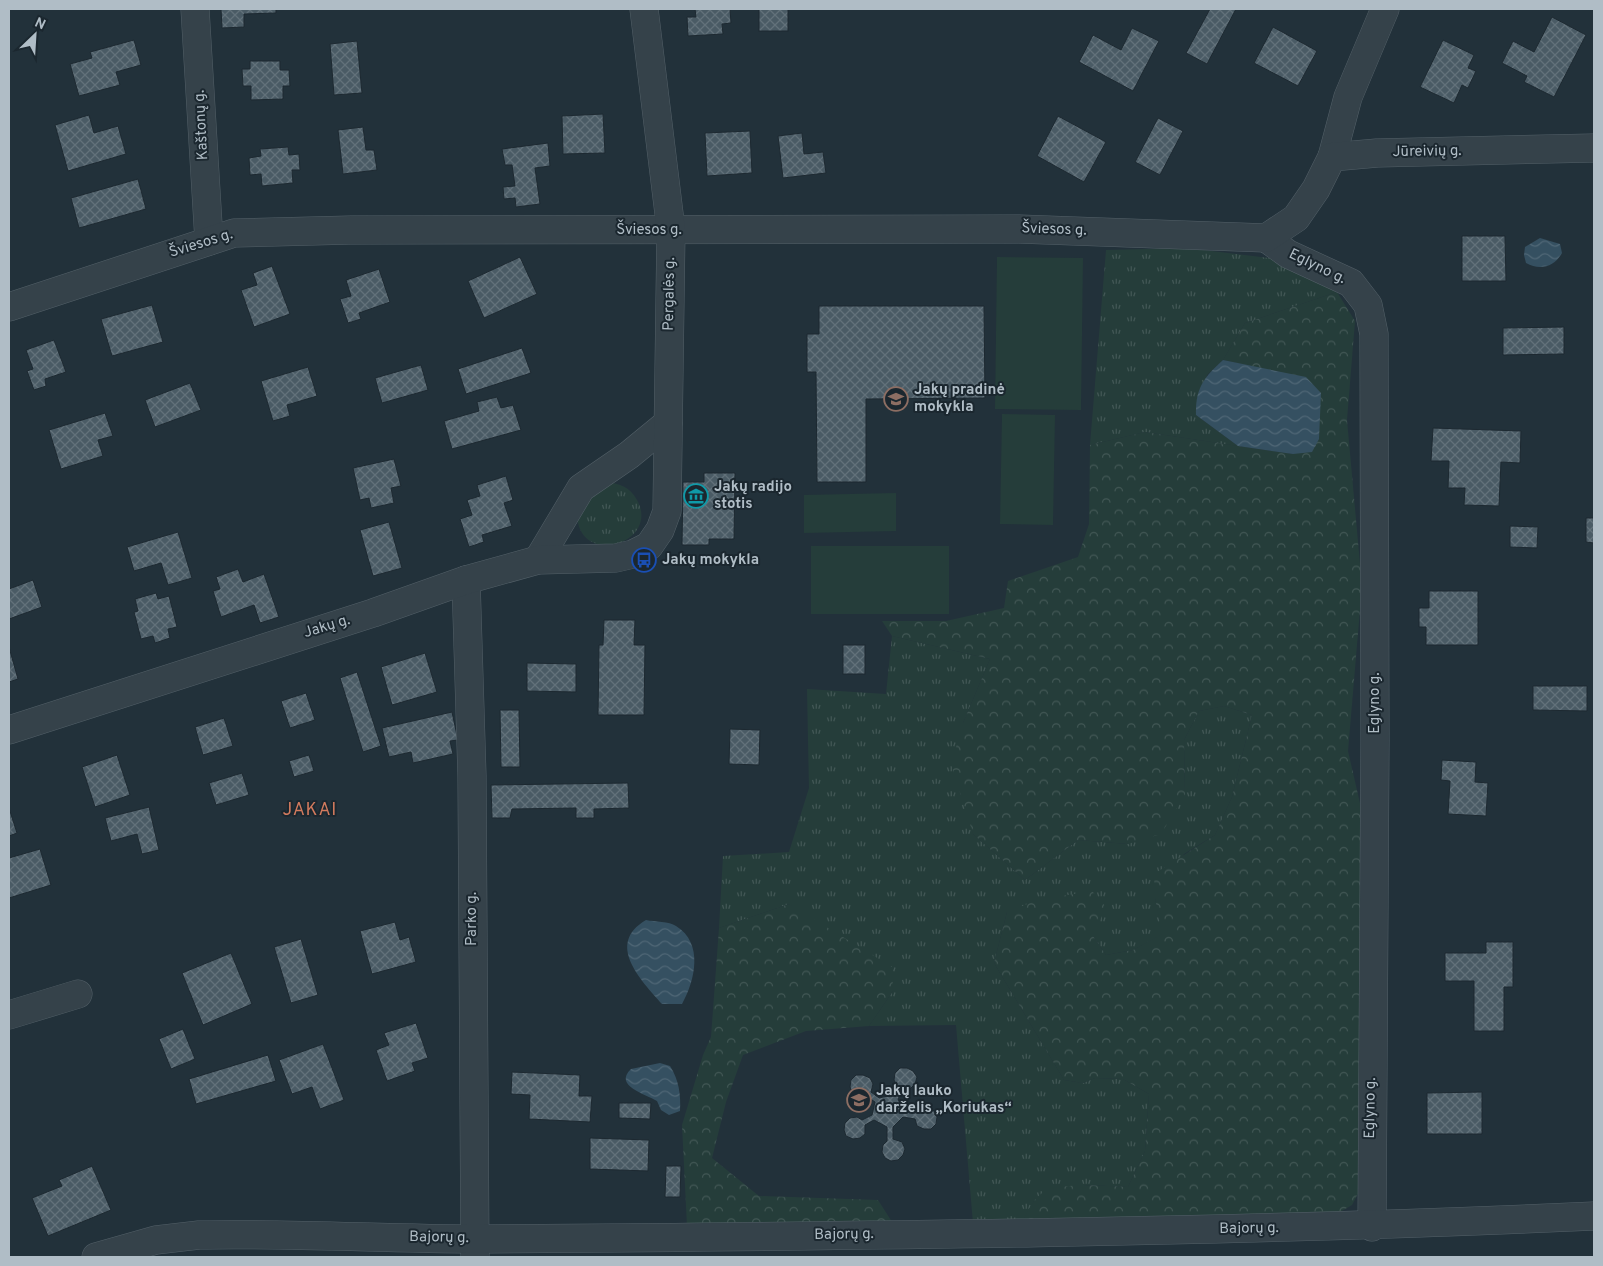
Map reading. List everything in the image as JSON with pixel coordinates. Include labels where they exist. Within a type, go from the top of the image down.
[{"type":"street","name":"Kaštonų g.","points":[[195,9],[210,240]]},
{"type":"street","name":"Pergalės g.","points":[[644,9],[671,230],[667,510],[660,530],[649,546]]},
{"type":"street","points":[[1266,238],[1296,218],[1316,189],[1332,156],[1348,97],[1385,9]]},
{"type":"street","name":"Jūreivių g.","points":[[1332,156],[1377,153],[1594,148]]},
{"type":"street","name":"Šviesos g.","points":[[9,307],[234,233],[351,230],[1019,228],[1266,238]]},
{"type":"street","name":"Eglyno g.","points":[[1266,238],[1288,254],[1351,283],[1368,305],[1374,334],[1375,740],[1372,1227]]},
{"type":"street","points":[[538,560],[581,488],[629,455],[668,423]]},
{"type":"street","name":"Jakų g.","points":[[9,730],[466,580],[538,560],[616,558],[649,546]]},
{"type":"street","name":"Parko g.","points":[[466,580],[472,785],[475,1248]]},
{"type":"street","points":[[9,1015],[78,994]]},
{"type":"street","name":"Bajorų g.","points":[[96,1257],[156,1240],[199,1235],[475,1248],[1372,1227],[1594,1216]]},
{"type":"green space","points":[[1187,248],[1269,258],[1325,282],[1337,292],[1245,323],[1223,360],[1207,375],[1196,415],[1238,446],[1145,432],[1090,445],[1106,250]]},
{"type":"green space","points":[[997,257],[1083,258],[1081,410],[995,409]]},
{"type":"green space","points":[[1337,292],[1355,321],[1347,420],[1362,586],[1348,751],[1362,812],[1360,1190],[1352,1205],[1340,1212],[1022,1222],[1038,1196],[1054,1188],[1086,1185],[1128,1187],[1145,1151],[1149,1094],[1123,1079],[1095,1078],[1083,1083],[1064,1080],[994,963],[1007,912],[1037,900],[1092,891],[1106,907],[1093,936],[1106,955],[1133,950],[1162,934],[1155,898],[1154,874],[1215,835],[1232,797],[1252,715],[1224,706],[1199,711],[1184,740],[1185,795],[1161,834],[1128,844],[1078,840],[1025,880],[973,834],[951,764],[963,723],[990,659],[892,636],[882,621],[946,621],[1004,608],[1008,581],[1078,557],[1089,524],[1090,445],[1145,432],[1293,454],[1306,378],[1223,360],[1245,323]]},
{"type":"green space","points":[[1002,414],[1055,415],[1053,525],[1000,524]]},
{"type":"green space","points":[[605,482],[615,483],[631,492],[637,500],[641,516],[637,529],[628,539],[614,544],[600,545],[588,539],[579,527],[577,507]]},
{"type":"green space","points":[[896,493],[896,531],[804,533],[804,495]]},
{"type":"green space","points":[[811,546],[949,546],[949,614],[811,614]]},
{"type":"green space","points":[[892,636],[990,659],[963,723],[973,834],[1025,880],[1078,840],[1128,844],[1185,795],[1184,740],[1199,711],[1224,706],[1252,715],[1232,797],[1215,835],[1184,854],[1155,898],[1163,934],[1133,950],[1106,955],[1093,936],[1007,912],[994,963],[1064,1080],[1083,1083],[1095,1078],[1123,1079],[1149,1094],[1145,1151],[1128,1187],[1087,1185],[1034,1201],[1022,1222],[973,1223],[956,1025],[869,1026],[893,991],[789,904],[719,928],[723,856],[789,852],[809,788],[807,689],[886,694]]},
{"type":"green space","points":[[789,904],[892,967],[893,991],[869,1026],[806,1031],[743,1055],[726,1102],[712,1158],[759,1196],[878,1200],[894,1225],[687,1226],[682,1125],[703,1055],[711,1037],[719,928]]},
{"type":"water","points":[[1540,238],[1560,244],[1562,253],[1555,262],[1546,266],[1536,267],[1526,263],[1525,247]]},
{"type":"water","points":[[1223,360],[1306,377],[1321,393],[1319,439],[1312,452],[1293,454],[1238,446],[1196,415],[1197,398],[1202,384]]},
{"type":"water","points":[[646,920],[673,924],[685,933],[691,942],[694,952],[693,974],[687,995],[682,1004],[662,1004],[645,984],[631,962],[628,940],[634,930]]},
{"type":"water","points":[[660,1063],[670,1066],[679,1088],[680,1111],[669,1115],[661,1110],[657,1101],[633,1089],[626,1080],[626,1075],[631,1069]]},
{"type":"building","points":[[221,9],[276,9],[276,13],[244,14],[244,27],[222,28]]},
{"type":"building","points":[[695,9],[730,9],[731,23],[722,24],[723,34],[688,36],[687,17],[696,17]]},
{"type":"building","points":[[759,9],[788,9],[788,31],[759,31]]},
{"type":"building","points":[[1210,9],[1236,9],[1207,64],[1186,53]]},
{"type":"building","points":[[1552,17],[1586,35],[1554,97],[1524,82],[1527,76],[1502,63],[1513,41],[1534,52]]},
{"type":"building","points":[[1273,27],[1317,51],[1298,86],[1254,63]]},
{"type":"building","points":[[1132,28],[1159,41],[1133,91],[1079,62],[1093,35],[1121,50]]},
{"type":"building","points":[[134,40],[141,65],[116,72],[120,85],[79,96],[70,64],[92,58],[90,52]]},
{"type":"building","points":[[1443,40],[1474,55],[1468,68],[1476,71],[1468,88],[1462,85],[1454,103],[1420,87]]},
{"type":"building","points":[[357,41],[362,93],[334,95],[330,44]]},
{"type":"building","points":[[250,61],[280,61],[280,70],[289,70],[290,86],[283,86],[283,99],[251,100],[251,86],[243,86],[242,69],[250,69]]},
{"type":"building","points":[[603,114],[605,153],[563,154],[562,116]]},
{"type":"building","points":[[89,115],[94,133],[118,126],[126,154],[68,171],[55,125]]},
{"type":"building","points":[[1058,116],[1106,142],[1084,182],[1037,156]]},
{"type":"building","points":[[1158,118],[1183,131],[1160,175],[1135,162]]},
{"type":"building","points":[[363,127],[366,150],[374,150],[377,170],[343,174],[338,130]]},
{"type":"building","points":[[750,131],[752,173],[707,176],[705,133]]},
{"type":"building","points":[[802,133],[804,154],[823,152],[826,173],[783,178],[778,136]]},
{"type":"building","points":[[548,143],[550,166],[535,168],[540,204],[516,207],[515,198],[504,199],[503,187],[515,186],[512,165],[505,165],[502,149]]},
{"type":"building","points":[[288,147],[289,155],[299,154],[300,170],[292,170],[293,183],[262,186],[261,174],[250,175],[249,158],[261,156],[260,149]]},
{"type":"building","points":[[138,179],[146,209],[79,228],[71,198]]},
{"type":"building","points":[[1462,236],[1505,236],[1506,281],[1462,281]]},
{"type":"building","points":[[520,257],[537,294],[484,318],[468,281]]},
{"type":"building","points":[[272,266],[290,314],[254,327],[241,290],[257,285],[253,273]]},
{"type":"building","points":[[379,269],[390,302],[359,313],[361,319],[348,323],[340,299],[351,296],[346,280]]},
{"type":"building","points":[[152,305],[163,342],[112,356],[101,319]]},
{"type":"building","points":[[819,306],[984,306],[985,398],[866,399],[866,482],[817,482],[816,372],[807,372],[807,334],[819,334]]},
{"type":"building","points":[[1564,327],[1564,354],[1503,355],[1503,328]]},
{"type":"building","points":[[54,340],[66,372],[45,379],[46,386],[34,390],[27,371],[33,369],[26,350]]},
{"type":"building","points":[[522,348],[531,373],[466,394],[458,369]]},
{"type":"building","points":[[421,365],[428,390],[382,403],[375,378]]},
{"type":"building","points":[[308,367],[317,396],[287,405],[290,416],[273,421],[261,381]]},
{"type":"building","points":[[190,383],[201,410],[155,427],[145,400]]},
{"type":"building","points":[[497,397],[501,408],[513,405],[521,430],[452,449],[444,421],[479,411],[477,402]]},
{"type":"building","points":[[105,413],[113,436],[98,440],[103,456],[61,469],[49,430]]},
{"type":"building","points":[[1433,428],[1521,431],[1520,463],[1501,462],[1499,506],[1464,505],[1465,488],[1448,488],[1449,461],[1431,461]]},
{"type":"building","points":[[394,459],[401,486],[391,488],[394,503],[371,508],[369,498],[360,500],[353,468]]},
{"type":"building","points":[[704,473],[735,473],[734,539],[709,539],[709,545],[682,545],[683,482],[704,482]]},
{"type":"building","points":[[506,476],[513,500],[504,503],[512,526],[482,535],[484,542],[469,547],[460,519],[472,515],[467,500],[480,496],[477,485]]},
{"type":"building","points":[[1586,518],[1594,518],[1594,543],[1586,542]]},
{"type":"building","points":[[389,522],[402,568],[373,576],[360,530]]},
{"type":"building","points":[[1510,526],[1538,527],[1537,548],[1510,547]]},
{"type":"building","points":[[178,532],[192,578],[168,585],[161,563],[134,571],[127,547]]},
{"type":"building","points":[[238,569],[243,582],[264,574],[279,617],[260,623],[254,605],[221,617],[213,591],[220,589],[216,577]]},
{"type":"building","points":[[33,580],[42,607],[9,619],[9,589]]},
{"type":"building","points":[[1429,591],[1478,591],[1478,645],[1426,645],[1426,627],[1419,627],[1419,608],[1429,608]]},
{"type":"building","points":[[156,593],[158,599],[169,596],[177,627],[168,629],[170,638],[155,643],[153,636],[141,639],[134,612],[138,611],[135,599]]},
{"type":"building","points":[[604,620],[635,620],[634,645],[645,645],[644,715],[598,715],[599,645],[603,645]]},
{"type":"building","points":[[843,645],[865,645],[865,674],[843,674]]},
{"type":"building","points":[[9,647],[18,679],[9,682]]},
{"type":"building","points":[[425,653],[437,692],[392,705],[381,667]]},
{"type":"building","points":[[527,663],[576,664],[576,692],[527,691]]},
{"type":"building","points":[[357,672],[381,746],[363,752],[340,678]]},
{"type":"building","points":[[1533,686],[1587,686],[1587,711],[1533,710]]},
{"type":"building","points":[[306,693],[315,720],[290,728],[281,701]]},
{"type":"building","points":[[500,710],[519,710],[520,767],[501,767]]},
{"type":"building","points":[[452,712],[458,740],[450,741],[453,754],[413,763],[411,752],[389,757],[382,728]]},
{"type":"building","points":[[224,718],[233,746],[203,755],[195,727]]},
{"type":"building","points":[[730,729],[760,730],[759,765],[729,764]]},
{"type":"building","points":[[117,755],[130,795],[95,807],[82,767]]},
{"type":"building","points":[[309,755],[314,771],[294,777],[289,761]]},
{"type":"building","points":[[1442,760],[1476,762],[1475,782],[1488,783],[1486,816],[1448,814],[1450,781],[1441,780]]},
{"type":"building","points":[[242,773],[249,795],[216,805],[209,783]]},
{"type":"building","points":[[628,783],[629,808],[594,809],[594,818],[576,818],[576,808],[512,809],[510,818],[492,818],[491,785]]},
{"type":"building","points":[[149,807],[159,850],[142,854],[137,834],[111,841],[105,818]]},
{"type":"building","points":[[9,808],[17,833],[9,836]]},
{"type":"building","points":[[40,849],[51,885],[9,898],[9,858]]},
{"type":"building","points":[[395,922],[400,940],[409,937],[416,962],[372,974],[360,931]]},
{"type":"building","points":[[301,939],[318,995],[291,1003],[274,947]]},
{"type":"building","points":[[1486,942],[1513,942],[1513,987],[1504,987],[1504,1031],[1474,1031],[1474,981],[1445,981],[1445,953],[1486,953]]},
{"type":"building","points":[[231,953],[252,1004],[203,1025],[182,973]]},
{"type":"building","points":[[416,1023],[428,1058],[412,1063],[415,1071],[387,1081],[376,1050],[389,1045],[384,1033]]},
{"type":"building","points":[[183,1029],[195,1059],[171,1069],[159,1039]]},
{"type":"building","points":[[323,1044],[344,1100],[320,1109],[312,1087],[292,1094],[279,1060]]},
{"type":"building","points":[[268,1055],[276,1081],[196,1104],[189,1079]]},
{"type":"building","points":[[900,1068],[907,1068],[913,1071],[917,1077],[915,1084],[910,1089],[903,1090],[898,1099],[904,1111],[915,1113],[921,1108],[928,1107],[934,1111],[937,1117],[936,1124],[931,1129],[924,1129],[917,1126],[915,1119],[903,1117],[893,1127],[893,1139],[902,1142],[905,1149],[903,1155],[898,1160],[891,1161],[885,1158],[882,1152],[883,1145],[887,1141],[887,1127],[874,1120],[865,1125],[865,1134],[860,1138],[853,1139],[846,1136],[844,1130],[845,1123],[850,1118],[857,1117],[862,1120],[872,1115],[875,1102],[866,1096],[859,1097],[853,1094],[850,1087],[851,1080],[856,1075],[863,1075],[870,1078],[873,1084],[871,1092],[879,1098],[892,1095],[897,1086],[894,1080],[895,1073]]},
{"type":"building","points":[[512,1072],[580,1075],[579,1096],[592,1096],[590,1122],[529,1119],[530,1095],[511,1094]]},
{"type":"building","points":[[1482,1092],[1482,1134],[1427,1134],[1427,1093]]},
{"type":"building","points":[[619,1103],[651,1103],[650,1119],[619,1118]]},
{"type":"building","points":[[590,1138],[649,1140],[648,1171],[590,1169]]},
{"type":"building","points":[[92,1166],[111,1210],[48,1236],[32,1198],[62,1186],[59,1180]]},
{"type":"building","points":[[666,1166],[681,1166],[680,1197],[665,1197]]},
{"type":"place","name":"Jakų pradinė mokykla","points":[[896,399]]},
{"type":"place","name":"Jakų radijo stotis","points":[[696,496]]},
{"type":"place","name":"Jakų mokykla","points":[[644,560]]},
{"type":"place","name":"Jakų lauko darželis „Koriukas“","points":[[859,1100]]},
{"type":"district","name":"JAKAI","points":[[310,810]]}]
